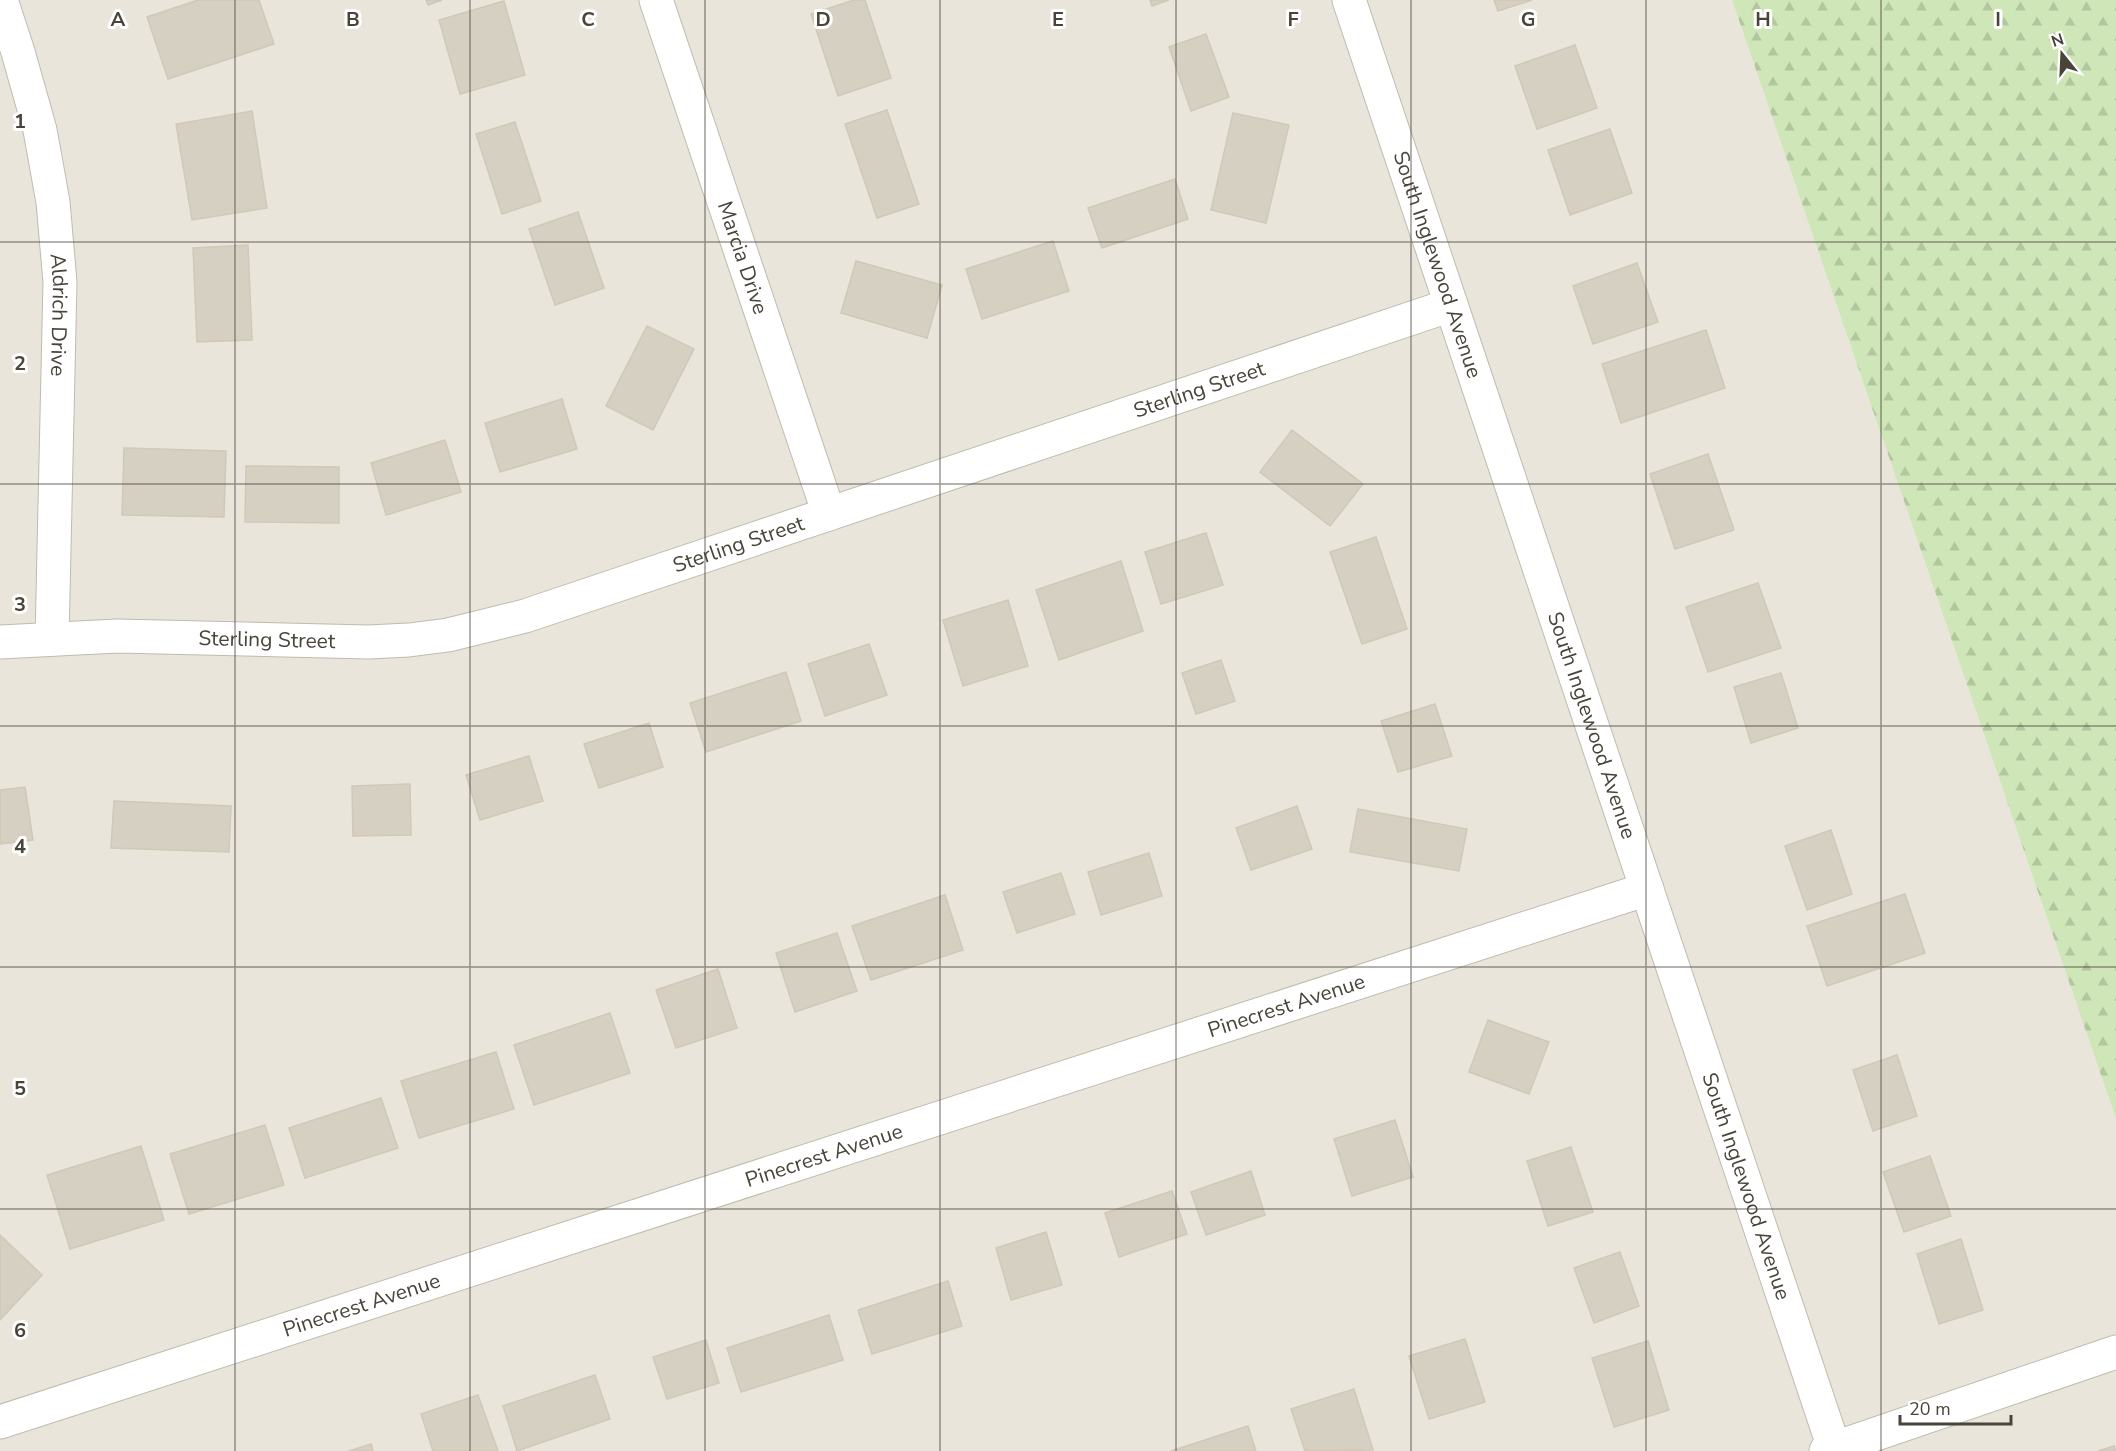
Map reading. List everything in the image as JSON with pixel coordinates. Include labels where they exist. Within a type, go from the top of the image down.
[{"type":"street","name":"Aldrich Drive","points":[[1,0],[40,130],[53,202],[60,282],[52,639]]},
{"type":"street","name":"Marcia Drive","points":[[657,0],[829,514]]},
{"type":"street","name":"South Inglewood Avenue","points":[[1349,0],[1647,889],[1831,1450]]},
{"type":"street","name":"Sterling Street","points":[[0,642],[117,636],[368,642],[448,635],[525,616],[1451,304]]},
{"type":"street","name":"Pinecrest Avenue","points":[[0,1422],[1647,889]]},
{"type":"street","points":[[1831,1450],[2116,1352]]},
{"type":"shaded area","points":[[0,0],[1732,0],[2116,1119],[2116,1451],[0,1451]]},
{"type":"green space","points":[[1732,0],[2116,0],[2116,1119]]},
{"type":"building","points":[[198,0],[259,0],[274,44],[168,79],[147,17]]},
{"type":"building","points":[[426,0],[442,0],[428,5]]},
{"type":"building","points":[[854,0],[865,0],[891,78],[838,96],[811,14]]},
{"type":"building","points":[[1150,0],[1169,0],[1152,6]]},
{"type":"building","points":[[1494,0],[1532,0],[1498,11]]},
{"type":"building","points":[[504,1],[525,75],[460,94],[439,20]]},
{"type":"building","points":[[1206,34],[1229,97],[1191,111],[1169,47]]},
{"type":"building","points":[[1575,45],[1597,108],[1537,129],[1515,66]]},
{"type":"building","points":[[887,110],[919,204],[877,218],[845,124]]},
{"type":"building","points":[[252,111],[267,208],[192,220],[176,124]]},
{"type":"building","points":[[1233,113],[1289,125],[1266,223],[1211,210]]},
{"type":"building","points":[[515,122],[541,201],[502,214],[476,134]]},
{"type":"building","points":[[1610,129],[1632,193],[1570,215],[1548,150]]},
{"type":"building","points":[[1175,179],[1188,219],[1102,248],[1088,208]]},
{"type":"building","points":[[578,212],[604,288],[555,305],[529,229]]},
{"type":"building","points":[[1053,241],[1069,291],[982,319],[966,269]]},
{"type":"building","points":[[248,245],[252,340],[197,342],[193,248]]},
{"type":"building","points":[[856,261],[942,285],[927,338],[841,313]]},
{"type":"building","points":[[1637,263],[1658,322],[1593,344],[1573,286]]},
{"type":"building","points":[[647,326],[694,349],[653,430],[606,406]]},
{"type":"building","points":[[1706,330],[1725,388],[1621,423],[1602,364]]},
{"type":"building","points":[[562,399],[577,449],[500,472],[485,423]]},
{"type":"building","points":[[1292,430],[1363,484],[1330,526],[1260,472]]},
{"type":"building","points":[[445,440],[461,492],[386,515],[371,463]]},
{"type":"building","points":[[124,448],[226,451],[224,517],[122,515]]},
{"type":"building","points":[[1708,454],[1734,530],[1675,549],[1650,474]]},
{"type":"building","points":[[246,466],[339,467],[339,523],[245,522]]},
{"type":"building","points":[[1206,533],[1223,585],[1161,604],[1145,552]]},
{"type":"building","points":[[1376,537],[1407,629],[1362,644],[1330,552]]},
{"type":"building","points":[[1121,561],[1143,631],[1059,660],[1036,590]]},
{"type":"building","points":[[1758,583],[1781,648],[1708,672],[1686,607]]},
{"type":"building","points":[[1008,600],[1028,666],[963,686],[943,620]]},
{"type":"building","points":[[869,644],[887,695],[825,716],[808,664]]},
{"type":"building","points":[[1221,660],[1235,701],[1196,714],[1182,673]]},
{"type":"building","points":[[786,672],[801,721],[706,752],[690,703]]},
{"type":"building","points":[[1781,673],[1798,728],[1751,743],[1734,687]]},
{"type":"building","points":[[1435,704],[1452,756],[1398,772],[1381,721]]},
{"type":"building","points":[[649,723],[663,767],[599,788],[584,744]]},
{"type":"building","points":[[529,756],[543,801],[480,820],[466,775]]},
{"type":"building","points":[[410,784],[411,835],[353,836],[352,786]]},
{"type":"building","points":[[25,787],[33,840],[0,844],[0,790]]},
{"type":"building","points":[[114,801],[231,806],[229,852],[111,848]]},
{"type":"building","points":[[1297,806],[1312,849],[1251,870],[1236,828]]},
{"type":"building","points":[[1358,809],[1467,829],[1459,871],[1350,852]]},
{"type":"building","points":[[1831,830],[1852,894],[1807,910],[1785,846]]},
{"type":"building","points":[[1149,853],[1162,896],[1101,915],[1088,872]]},
{"type":"building","points":[[1061,873],[1075,914],[1017,933],[1003,892]]},
{"type":"building","points":[[1905,894],[1925,953],[1827,986],[1807,926]]},
{"type":"building","points":[[945,895],[963,950],[871,980],[852,926]]},
{"type":"building","points":[[837,933],[857,991],[795,1012],[776,953]]},
{"type":"building","points":[[718,969],[737,1028],[676,1048],[656,990]]},
{"type":"building","points":[[610,1013],[630,1073],[534,1105],[514,1045]]},
{"type":"building","points":[[1488,1020],[1549,1042],[1529,1094],[1469,1072]]},
{"type":"building","points":[[496,1052],[514,1109],[419,1138],[401,1081]]},
{"type":"building","points":[[1897,1055],[1917,1116],[1873,1131],[1853,1070]]},
{"type":"building","points":[[381,1098],[398,1148],[305,1178],[289,1128]]},
{"type":"building","points":[[1395,1120],[1413,1177],[1352,1196],[1334,1139]]},
{"type":"building","points":[[265,1125],[284,1185],[189,1214],[170,1154]]},
{"type":"building","points":[[141,1146],[164,1220],[70,1249],[47,1175]]},
{"type":"building","points":[[1571,1147],[1593,1212],[1548,1226],[1527,1161]]},
{"type":"building","points":[[1930,1156],[1951,1216],[1904,1232],[1883,1172]]},
{"type":"building","points":[[1251,1171],[1265,1215],[1206,1235],[1191,1192]]},
{"type":"building","points":[[1172,1191],[1187,1234],[1119,1257],[1105,1213]]},
{"type":"building","points":[[1046,1232],[1062,1285],[1011,1300],[996,1248]]},
{"type":"building","points":[[0,1235],[42,1275],[0,1320]]},
{"type":"building","points":[[1961,1239],[1983,1310],[1939,1324],[1917,1254]]},
{"type":"building","points":[[1620,1252],[1639,1306],[1594,1323],[1574,1268]]},
{"type":"building","points":[[948,1281],[962,1326],[872,1354],[858,1310]]},
{"type":"building","points":[[829,1315],[843,1360],[741,1392],[727,1348]]},
{"type":"building","points":[[1465,1339],[1485,1402],[1429,1419],[1409,1356]]},
{"type":"building","points":[[706,1340],[719,1383],[667,1399],[653,1357]]},
{"type":"building","points":[[1648,1341],[1669,1410],[1614,1427],[1592,1358]]},
{"type":"building","points":[[595,1375],[610,1419],[517,1451],[503,1406]]},
{"type":"building","points":[[1354,1389],[1373,1450],[1305,1451],[1291,1409]]},
{"type":"building","points":[[478,1395],[498,1451],[433,1451],[421,1414]]},
{"type":"building","points":[[1248,1426],[1256,1451],[1171,1451]]},
{"type":"building","points":[[371,1444],[373,1451],[349,1451]]},
{"type":"building","points":[[2114,1446],[2116,1451],[2098,1451]]}]
